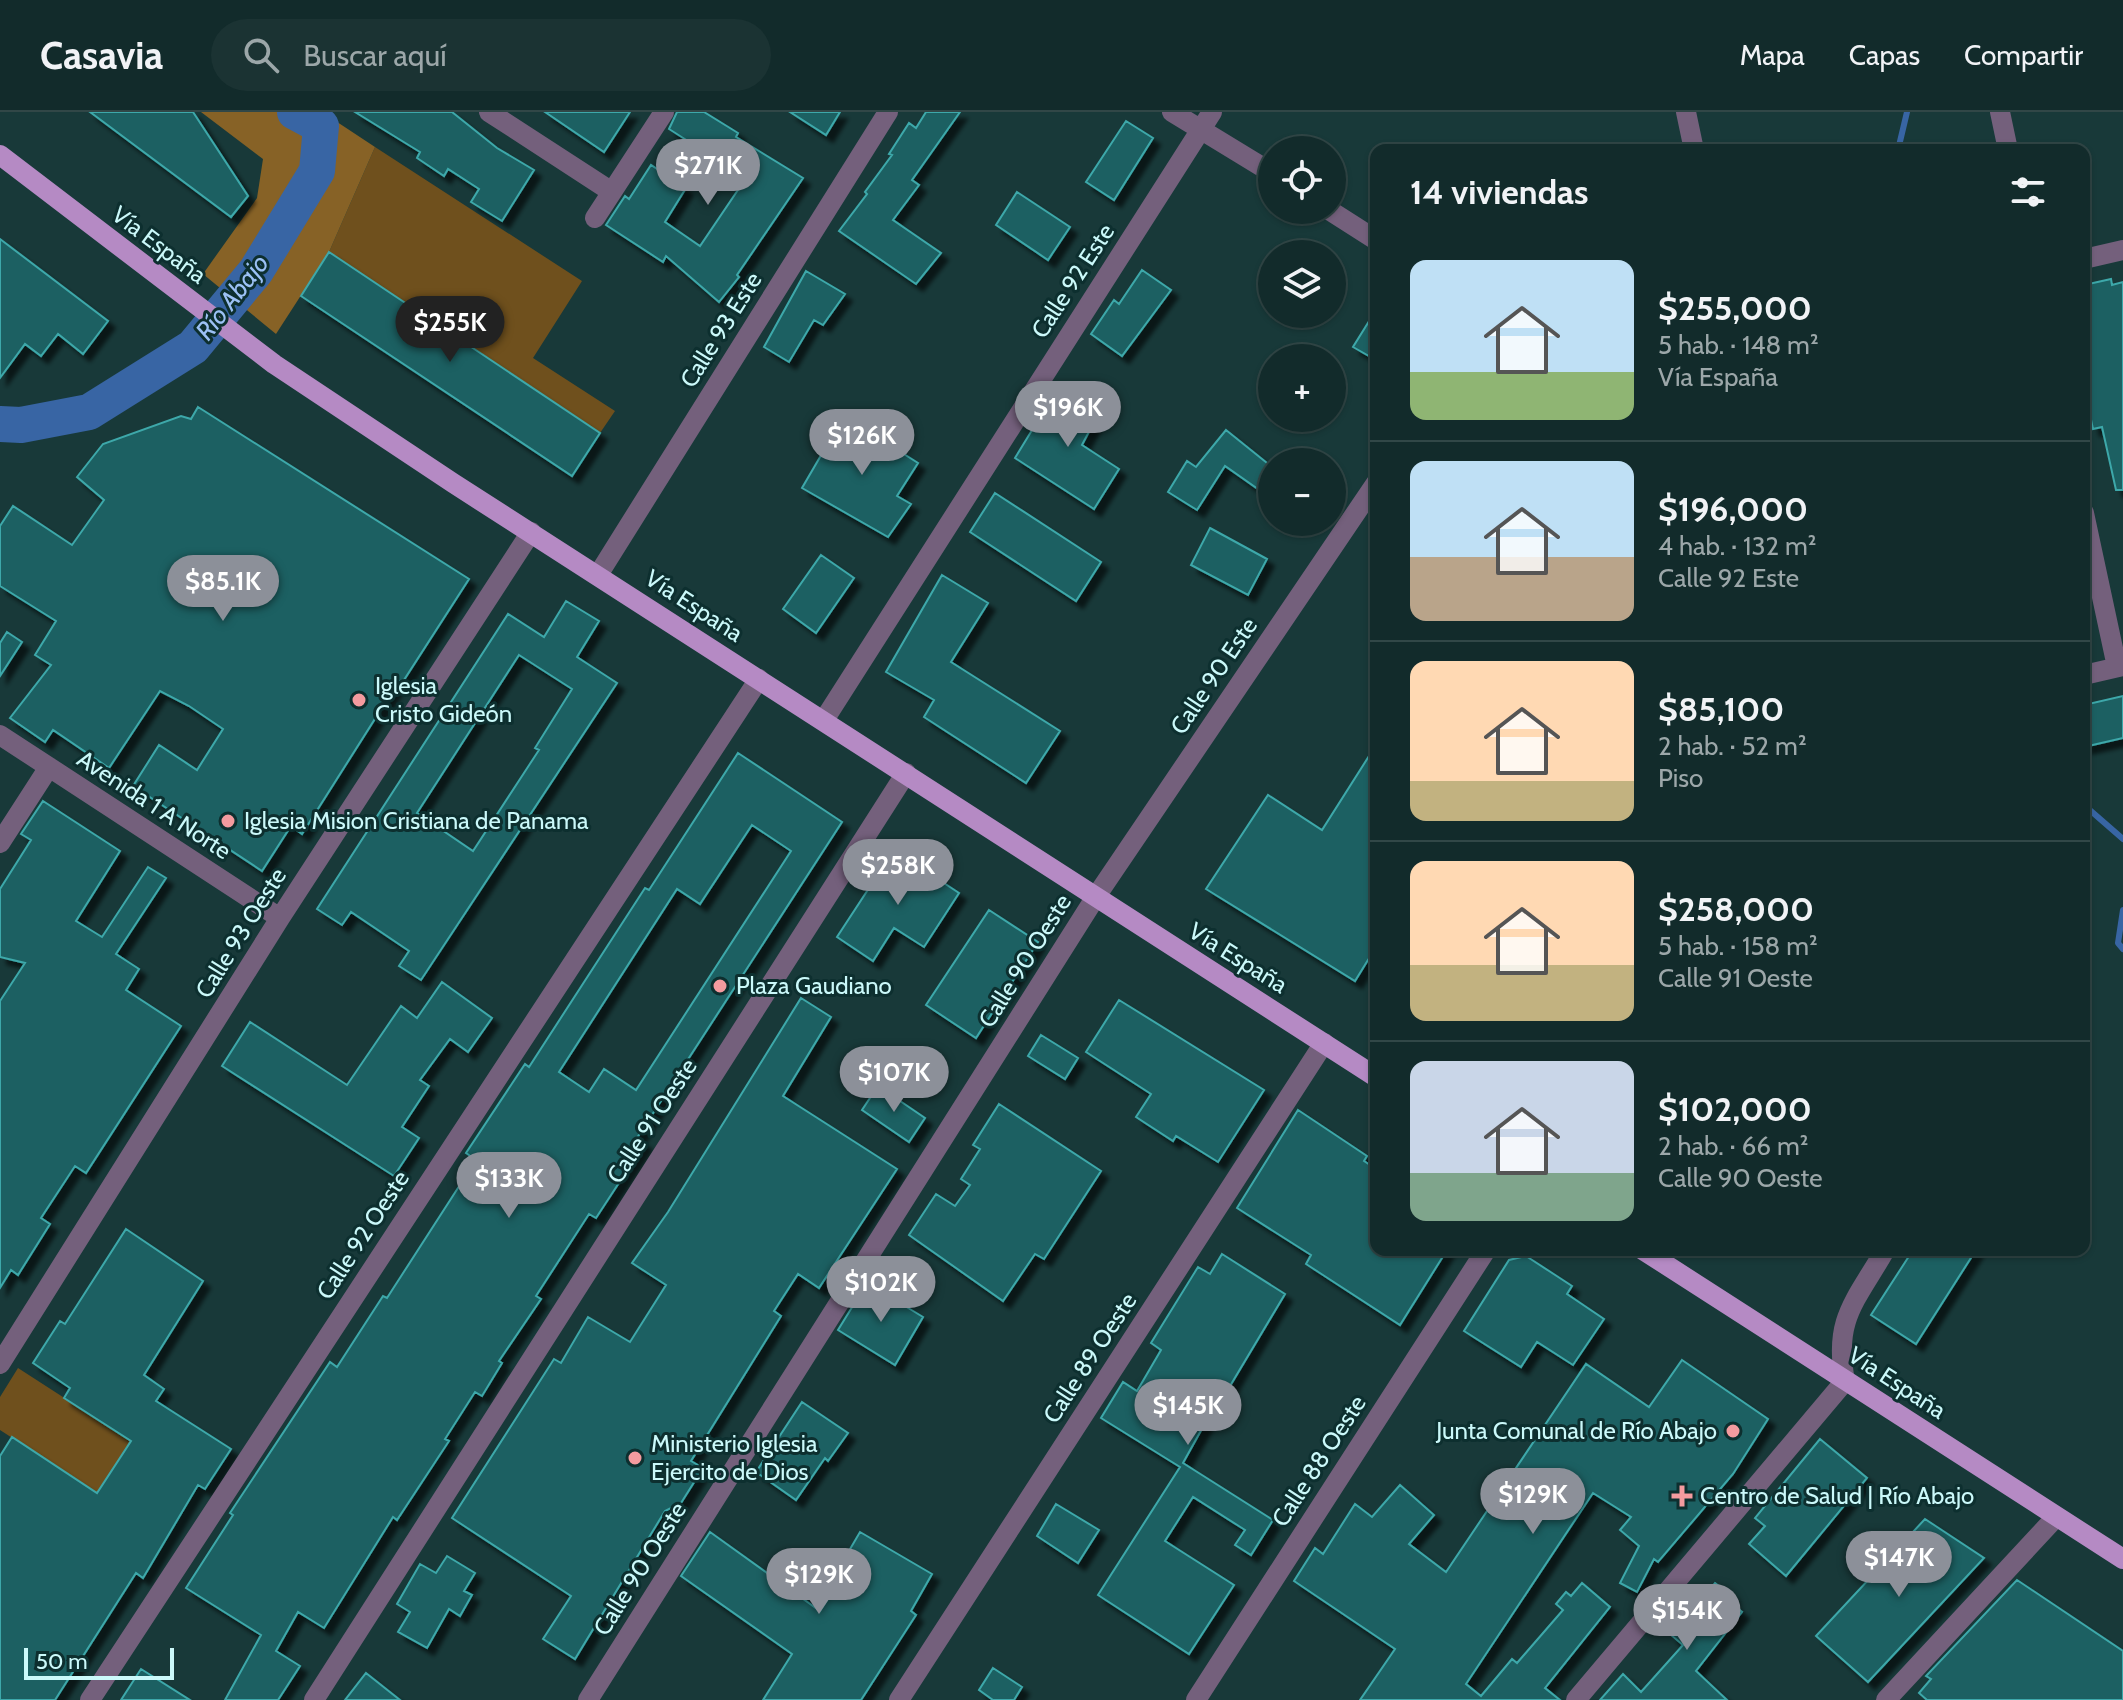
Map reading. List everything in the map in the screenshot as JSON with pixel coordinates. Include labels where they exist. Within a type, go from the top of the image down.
[{"type":"main road","name":"Vía España","points":[[0,155],[248,345],[1095,898],[1370,1073]]},
{"type":"main road","name":"Vía España","points":[[1652,1256],[2123,1559]]},
{"type":"street","points":[[489,112],[612,192]]},
{"type":"street","points":[[595,218],[664,112]]},
{"type":"street","name":"Calle 93 Este","points":[[598,575],[888,112]]},
{"type":"street","points":[[1172,112],[1207,120],[1258,162]]},
{"type":"street","points":[[1686,112],[1693,144]]},
{"type":"street","points":[[2000,112],[2007,144]]},
{"type":"street","name":"Calle 92 Este","points":[[824,720],[1207,120]]},
{"type":"street","points":[[1346,221],[1370,236]]},
{"type":"street","points":[[2090,258],[2123,250]]},
{"type":"street","name":"Calle 90 Este","points":[[1095,898],[1370,492]]},
{"type":"street","name":"Calle 93 Oeste","points":[[0,1364],[280,918],[531,532]]},
{"type":"street","points":[[2090,539],[2120,667],[2090,674]]},
{"type":"street","name":"Calle 92 Oeste","points":[[90,1700],[759,679]]},
{"type":"street","name":"Avenida 1 A Norte","points":[[0,735],[280,918]]},
{"type":"street","points":[[0,843],[49,767]]},
{"type":"street","name":"Calle 91 Oeste","points":[[314,1700],[906,773]]},
{"type":"street","name":"Calle 90 Oeste","points":[[588,1700],[1095,898]]},
{"type":"street","name":"Calle 89 Oeste","points":[[899,1700],[1324,1043]]},
{"type":"street","name":"Calle 88 Oeste","points":[[1196,1700],[1482,1256]]},
{"type":"street","points":[[1576,1700],[1845,1381],[1840,1354],[1843,1324],[1882,1256]]},
{"type":"street","points":[[1886,1700],[2056,1517]]},
{"type":"shaded area","points":[[201,112],[322,112],[375,147],[329,252],[276,334],[203,274],[257,198],[263,159]]},
{"type":"shaded area","points":[[375,147],[582,281],[533,358],[615,411],[600,433],[329,252]]},
{"type":"shaded area","points":[[18,1368],[131,1441],[97,1493],[0,1430],[0,1397]]},
{"type":"building","points":[[90,112],[193,112],[248,196],[231,217]]},
{"type":"building","points":[[355,112],[452,112],[497,148],[534,170],[502,221],[471,202],[479,189],[448,169],[444,176],[417,158],[420,152]]},
{"type":"building","points":[[545,112],[630,112],[604,152]]},
{"type":"building","points":[[677,112],[704,112],[738,133],[736,137],[803,178],[737,275],[739,277],[719,302],[666,256],[663,262],[606,225],[625,196],[629,199],[651,165],[686,188],[665,222],[700,246],[746,178],[669,129]]},
{"type":"building","points":[[790,112],[840,112],[826,135]]},
{"type":"building","points":[[926,112],[960,112],[912,180],[919,185],[893,220],[941,253],[916,284],[839,231],[867,194],[865,192],[892,155],[889,154],[909,123],[916,128]]},
{"type":"building","points":[[1126,121],[1153,138],[1114,200],[1086,182]]},
{"type":"building","points":[[1017,192],[1070,227],[1048,260],[996,225]]},
{"type":"building","points":[[0,239],[108,321],[83,354],[58,334],[41,356],[25,344],[0,378]]},
{"type":"building","points":[[329,252],[600,433],[572,476],[301,296]]},
{"type":"building","points":[[1142,270],[1171,290],[1122,356],[1091,334],[1114,300],[1119,304]]},
{"type":"building","points":[[806,271],[845,294],[823,325],[814,320],[789,362],[764,347]]},
{"type":"building","points":[[2111,279],[2112,285],[2123,282],[2123,490],[2116,490],[2102,427],[2093,429],[2090,415],[2090,284]]},
{"type":"building","points":[[1370,320],[1370,357],[1353,347]]},
{"type":"building","points":[[1059,386],[1101,409],[1082,445],[1119,469],[1094,509],[1015,458]]},
{"type":"building","points":[[198,407],[469,579],[402,683],[399,681],[302,834],[291,826],[262,871],[133,786],[159,745],[197,770],[223,729],[189,706],[160,691],[109,768],[53,730],[45,742],[10,718],[51,665],[35,655],[56,621],[0,586],[0,526],[13,506],[72,545],[104,500],[77,477],[103,444],[181,416],[191,419]]},
{"type":"building","points":[[844,416],[918,463],[897,496],[911,504],[888,537],[802,488]]},
{"type":"building","points":[[1226,430],[1258,456],[1258,489],[1225,466],[1197,510],[1168,492],[1187,461],[1196,467]]},
{"type":"building","points":[[995,493],[1101,562],[1076,601],[970,532]]},
{"type":"building","points":[[1210,528],[1267,559],[1248,595],[1191,565]]},
{"type":"building","points":[[821,555],[854,578],[816,633],[783,609]]},
{"type":"building","points":[[942,575],[988,603],[951,662],[1060,731],[1026,783],[924,717],[934,700],[886,672]]},
{"type":"building","points":[[566,601],[599,621],[577,657],[617,683],[421,980],[399,966],[409,951],[351,912],[342,925],[317,909],[508,614],[544,637]],"holes":[[[519,655],[572,689],[535,748],[539,750],[473,851],[417,813]]]},
{"type":"building","points":[[7,632],[22,642],[0,676],[0,643]]},
{"type":"building","points":[[2123,696],[2123,738],[2090,746],[2090,704]]},
{"type":"building","points":[[738,753],[842,822],[637,1138],[645,1143],[596,1218],[589,1214],[536,1296],[541,1299],[499,1361],[502,1363],[482,1396],[475,1392],[445,1439],[449,1441],[397,1520],[393,1517],[324,1628],[298,1612],[276,1651],[300,1666],[278,1700],[225,1700],[261,1635],[186,1588],[233,1515],[230,1513],[330,1362],[337,1367],[383,1296],[387,1298],[476,1160],[466,1153],[525,1064],[529,1067],[645,888],[649,890]],"holes":[[[752,825],[791,851],[636,1090],[604,1069],[589,1092],[559,1072],[677,889],[700,904]]]},
{"type":"building","points":[[1370,754],[1370,957],[1355,981],[1206,889],[1268,795],[1322,830]]},
{"type":"building","points":[[43,801],[120,851],[76,921],[102,937],[148,867],[166,878],[116,954],[139,969],[126,990],[181,1026],[86,1173],[75,1166],[41,1218],[50,1224],[18,1275],[11,1270],[0,1288],[0,1001],[25,963],[0,957],[0,889],[31,840],[21,834]]},
{"type":"building","points":[[894,850],[959,893],[924,947],[894,928],[873,961],[837,937]]},
{"type":"building","points":[[989,910],[1038,942],[976,1038],[926,1005]]},
{"type":"building","points":[[442,982],[492,1018],[468,1052],[450,1039],[420,1080],[429,1086],[402,1127],[419,1138],[394,1176],[222,1066],[250,1022],[347,1085],[401,1006],[417,1018]]},
{"type":"building","points":[[801,998],[831,1017],[783,1096],[897,1169],[819,1288],[798,1274],[774,1311],[781,1316],[691,1461],[703,1468],[681,1503],[665,1511],[575,1659],[543,1639],[571,1596],[452,1518],[554,1359],[561,1363],[588,1317],[630,1342],[666,1285],[632,1263],[668,1212]]},
{"type":"building","points":[[1119,1000],[1264,1090],[1218,1162],[1176,1136],[1173,1141],[1136,1117],[1151,1094],[1086,1052]]},
{"type":"building","points":[[1041,1035],[1078,1058],[1065,1079],[1028,1056]]},
{"type":"building","points":[[878,1086],[925,1118],[909,1142],[862,1110]]},
{"type":"building","points":[[999,1104],[1101,1171],[1044,1259],[1035,1254],[1003,1301],[909,1235],[936,1194],[955,1206],[970,1185],[961,1179],[980,1149],[973,1145]]},
{"type":"building","points":[[1298,1110],[1367,1156],[1364,1161],[1370,1165],[1370,1256],[1443,1256],[1400,1325],[1306,1264],[1311,1255],[1237,1208]]},
{"type":"building","points":[[126,1229],[203,1281],[144,1375],[164,1389],[156,1401],[231,1449],[205,1489],[198,1485],[143,1578],[136,1573],[55,1700],[0,1700],[0,1456],[12,1437],[97,1493],[131,1441],[64,1398],[70,1388],[33,1363],[60,1321],[65,1324]]},
{"type":"building","points":[[1222,1254],[1285,1294],[1227,1391],[1224,1389],[1183,1463],[1273,1520],[1251,1555],[1235,1545],[1245,1530],[1193,1497],[1165,1541],[1234,1585],[1189,1654],[1098,1595],[1180,1467],[1101,1418],[1123,1382],[1137,1391],[1161,1350],[1151,1343],[1198,1267],[1210,1274]]},
{"type":"building","points":[[1526,1256],[1572,1286],[1567,1294],[1604,1319],[1573,1365],[1537,1342],[1521,1367],[1464,1331],[1509,1260]]},
{"type":"building","points":[[1909,1256],[1972,1256],[1916,1344],[1871,1315]]},
{"type":"building","points":[[867,1283],[923,1317],[895,1365],[838,1330]]},
{"type":"building","points":[[1682,1360],[1768,1419],[1733,1474],[1658,1562],[1654,1559],[1637,1592],[1620,1583],[1639,1546],[1620,1530],[1631,1517],[1593,1493],[1466,1684],[1481,1696],[1512,1659],[1517,1663],[1563,1610],[1556,1604],[1566,1592],[1571,1596],[1582,1583],[1610,1607],[1545,1688],[1560,1700],[1360,1700],[1395,1649],[1294,1581],[1315,1548],[1323,1554],[1355,1504],[1372,1517],[1400,1485],[1434,1515],[1409,1544],[1446,1572],[1586,1364],[1649,1407]]},
{"type":"building","points":[[802,1402],[848,1433],[828,1461],[825,1458],[796,1500],[756,1472]]},
{"type":"building","points":[[1820,1439],[1867,1478],[1786,1576],[1749,1544],[1765,1526],[1755,1518]]},
{"type":"building","points":[[1056,1504],[1099,1530],[1078,1563],[1037,1536]]},
{"type":"building","points":[[1925,1519],[1984,1558],[1868,1682],[1816,1636]]},
{"type":"building","points":[[710,1532],[820,1611],[853,1561],[846,1556],[860,1532],[932,1574],[911,1611],[916,1615],[861,1700],[763,1700],[792,1654],[681,1576]]},
{"type":"building","points":[[447,1556],[475,1573],[464,1591],[472,1595],[460,1616],[449,1609],[427,1648],[398,1632],[410,1612],[397,1604],[420,1564],[436,1573]]},
{"type":"building","points":[[2017,1580],[2123,1651],[2123,1700],[1927,1700],[1919,1693],[1931,1679],[1926,1676]]},
{"type":"building","points":[[1715,1583],[1732,1596],[1728,1600],[1742,1612],[1696,1671],[1727,1700],[1600,1700],[1623,1674],[1641,1692],[1683,1645],[1671,1635],[1682,1622],[1675,1617],[1697,1590],[1704,1596]]},
{"type":"building","points":[[993,1668],[1022,1687],[1014,1700],[993,1700],[979,1690]]},
{"type":"building","points":[[141,1669],[190,1700],[121,1700]]},
{"type":"building","points":[[366,1673],[400,1700],[345,1700]]},
{"type":"waterway","name":"Río Abajo","points":[[0,424],[21,425],[89,412],[193,347],[256,271],[317,171],[321,126],[295,112]]},
{"type":"waterway","points":[[1899,144],[1907,112]]},
{"type":"waterway","points":[[2090,810],[2123,839]]},
{"type":"waterway","points":[[2123,910],[2118,943],[2123,949]]},
{"type":"place","name":"Iglesia Cristo Gideón","points":[[359,700]]},
{"type":"place","name":"Iglesia Mision Cristiana de Panama","points":[[228,821]]},
{"type":"place","name":"Plaza Gaudiano","points":[[720,986]]},
{"type":"place","name":"Junta Comunal de Río Abajo","points":[[1733,1431]]},
{"type":"place","name":"Ministerio Iglesia Ejercito de Dios","points":[[635,1458]]},
{"type":"place","name":"Centro de Salud | Río Abajo","points":[[1682,1496]]}]
